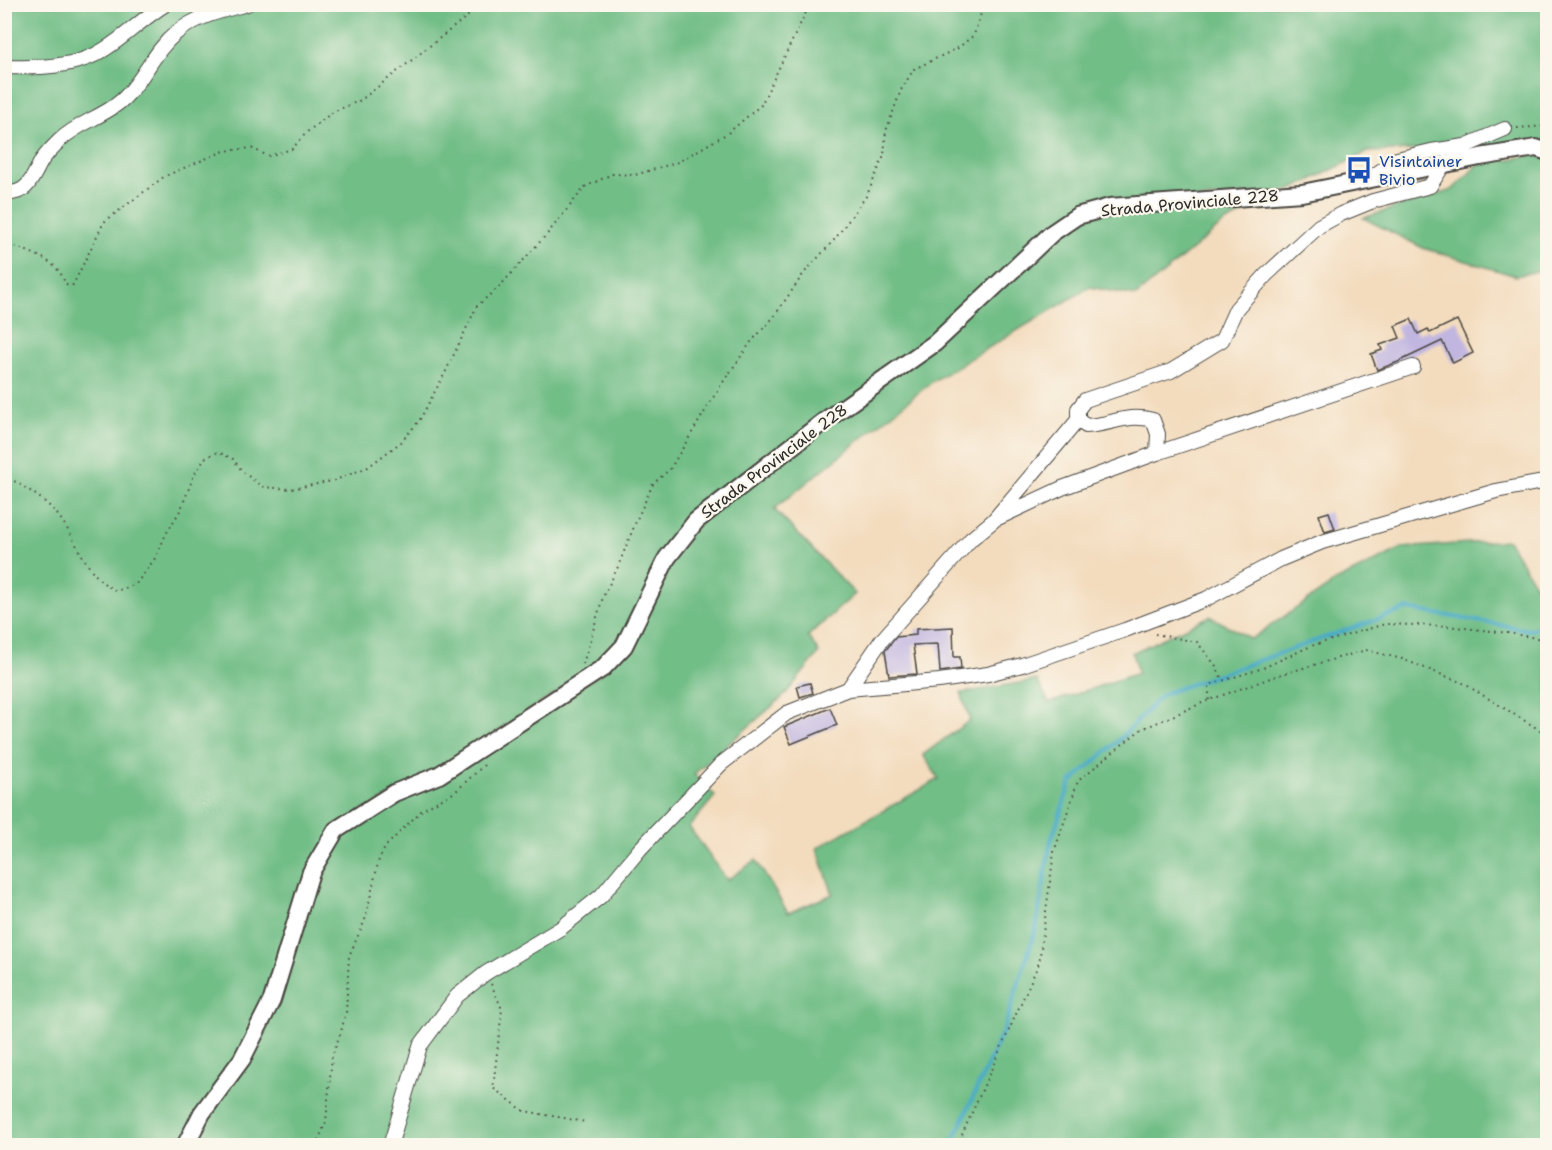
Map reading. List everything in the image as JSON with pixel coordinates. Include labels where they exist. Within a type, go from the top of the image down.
[{"type":"main road","name":"Strada Provinciale 228","points":[[185,1146],[202,1113],[242,1059],[272,1000],[311,872],[336,830],[394,793],[439,774],[603,668],[624,646],[667,558],[696,520],[823,422],[934,343],[1052,233],[1077,216],[1110,207],[1302,193],[1536,148],[1548,152]]},
{"type":"street","points":[[4,67],[52,66],[76,62],[104,51],[166,4]]},
{"type":"street","points":[[4,193],[14,194],[32,182],[43,159],[62,138],[115,107],[129,93],[160,48],[176,33],[199,18],[247,4]]},
{"type":"street","points":[[1367,180],[1398,159],[1465,146],[1505,129]]},
{"type":"street","points":[[848,689],[881,641],[963,547],[993,521],[1078,420],[1078,409],[1085,400],[1171,371],[1222,340],[1236,309],[1286,255],[1319,226],[1372,201],[1430,186],[1444,164]]},
{"type":"street","points":[[993,521],[1062,488],[1157,453],[1413,367]]},
{"type":"street","points":[[1078,420],[1086,426],[1103,425],[1122,418],[1138,416],[1153,420],[1158,434],[1157,453]]},
{"type":"street","points":[[390,1146],[420,1046],[457,996],[486,974],[561,928],[601,896],[640,849],[721,764],[788,713],[848,689],[939,681],[988,674],[1022,665],[1125,630],[1206,599],[1281,559],[1322,542],[1496,491],[1548,482]]},
{"type":"path","points":[[4,242],[48,260],[63,275],[65,284],[73,285],[104,222],[165,176],[224,151],[251,148],[268,156],[292,149],[307,132],[333,112],[361,100],[483,4]]},
{"type":"path","points":[[4,475],[38,496],[58,516],[72,536],[90,570],[104,585],[116,591],[136,584],[156,557],[166,534],[182,508],[194,475],[206,457],[218,452],[233,459],[242,471],[262,487],[291,489],[333,481],[369,467],[400,442],[419,421],[477,306],[519,266],[585,187],[612,174],[635,176],[678,162],[728,133],[761,105],[810,4]]},
{"type":"path","points":[[583,665],[603,597],[653,484],[670,469],[719,388],[751,342],[773,318],[804,273],[835,239],[867,195],[884,156],[886,131],[901,90],[914,69],[958,48],[974,35],[984,4]]},
{"type":"path","points":[[1505,129],[1548,126]]},
{"type":"path","points":[[1209,700],[1209,685],[1263,668],[1311,646],[1385,624],[1447,626],[1548,640]]},
{"type":"path","points":[[1154,633],[1197,642],[1216,666],[1223,681]]},
{"type":"path","points":[[957,1146],[1039,963],[1054,852],[1078,781],[1140,730],[1209,700],[1279,675],[1366,650],[1402,659],[1463,683],[1548,735]]},
{"type":"path","points":[[315,1146],[326,1122],[332,1056],[346,1012],[348,956],[365,920],[379,859],[386,846],[422,810],[455,792],[486,764]]},
{"type":"path","points":[[486,974],[502,1009],[493,1088],[524,1111],[586,1122]]},
{"type":"green space","points":[[5,5],[1547,5],[1547,144],[1368,152],[1291,190],[1076,212],[932,340],[693,518],[620,644],[600,664],[437,771],[333,827],[269,998],[238,1057],[181,1145],[5,1146]]},
{"type":"green space","points":[[1535,155],[1547,159],[1547,269],[1516,276],[1423,248],[1363,218],[1452,190],[1479,164]]},
{"type":"green space","points":[[1273,199],[1224,223],[1136,296],[1090,287],[933,381],[774,509],[855,594],[808,636],[819,653],[784,696],[694,774],[715,796],[689,827],[727,880],[756,860],[788,913],[833,894],[817,848],[939,779],[923,755],[970,720],[961,693],[1037,680],[1049,703],[1138,673],[1132,653],[1210,616],[1251,639],[1338,580],[1402,548],[1508,540],[1547,601],[1547,1145],[190,1146],[245,1061],[315,874],[339,833],[605,671],[670,560],[699,523],[1079,219],[1110,211]]},
{"type":"building","points":[[1411,319],[1418,334],[1428,329],[1430,333],[1457,320],[1473,353],[1453,363],[1442,341],[1377,370],[1371,354],[1382,350],[1380,345],[1400,338],[1395,326]]},
{"type":"building","points":[[1329,512],[1335,529],[1325,532],[1319,515]]},
{"type":"building","points":[[953,627],[954,657],[960,657],[961,669],[940,672],[938,644],[913,645],[917,674],[889,676],[885,651],[896,637],[916,635],[916,629]]},
{"type":"building","points":[[810,683],[813,693],[800,697],[797,686]]},
{"type":"building","points":[[830,708],[837,725],[791,744],[784,727]]},
{"type":"waterway","points":[[951,1146],[1004,1029],[1036,928],[1050,844],[1071,782],[1117,742],[1163,694],[1407,609],[1530,630],[1548,625]]},
{"type":"place","name":"Visintainer Bivio","points":[[1359,170]]}]
